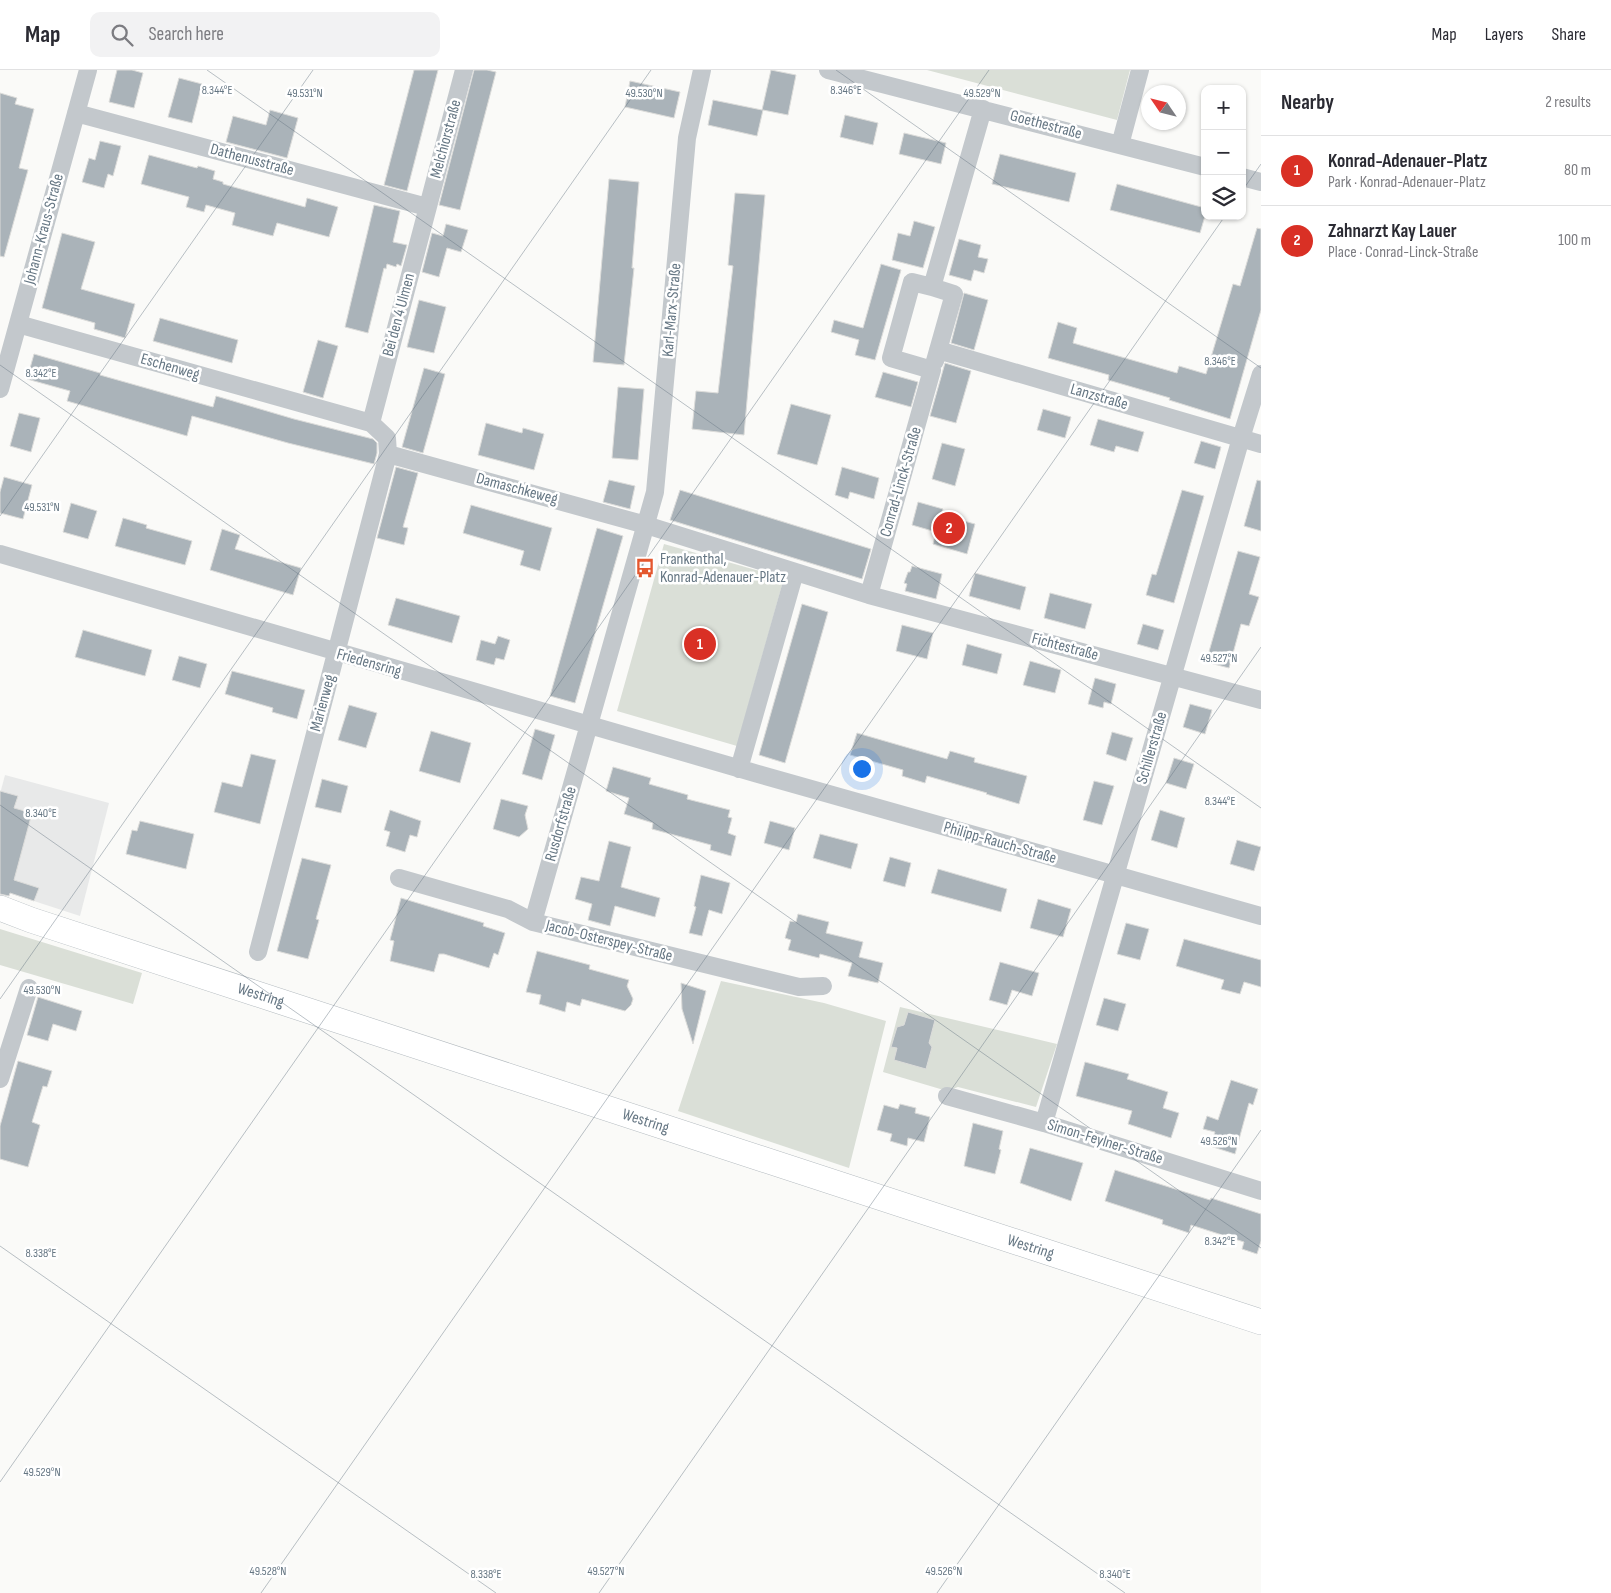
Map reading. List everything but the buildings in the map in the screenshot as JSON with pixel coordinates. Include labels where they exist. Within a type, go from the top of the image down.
[{"type":"main road","name":"Westring","points":[[0,908],[31,920],[1261,1322]]},
{"type":"main road","name":"Westring","points":[[0,912],[31,920]]},
{"type":"street","name":"Johann-Kraus-Straße","points":[[0,389],[88,70]]},
{"type":"street","name":"Melchiorstraße","points":[[427,207],[464,70]]},
{"type":"street","name":"Karl-Marx-Straße","points":[[589,726],[655,492],[687,138],[702,70]]},
{"type":"street","name":"Goethestraße","points":[[828,70],[1201,166]]},
{"type":"street","points":[[1120,145],[1140,70]]},
{"type":"street","points":[[932,288],[983,109]]},
{"type":"street","name":"Dathenusstraße","points":[[76,113],[427,207]]},
{"type":"street","points":[[1246,178],[1261,182]]},
{"type":"street","name":"Bei den 4 Ulmen","points":[[371,423],[427,207]]},
{"type":"street","name":"Conrad-Linck-Straße","points":[[869,595],[954,294],[912,282],[891,358],[932,370]]},
{"type":"street","name":"Eschenweg","points":[[18,324],[371,423]]},
{"type":"street","name":"Lanzstraße","points":[[938,350],[1261,444]]},
{"type":"street","name":"Schillerstraße","points":[[1044,1123],[1261,374]]},
{"type":"street","points":[[371,423],[387,438],[388,454]]},
{"type":"street","name":"Damaschkeweg","points":[[388,454],[646,524],[795,572]]},
{"type":"street","name":"Marienweg","points":[[258,952],[388,454]]},
{"type":"street","name":"Friedensring","points":[[0,554],[336,654],[739,769]]},
{"type":"street","points":[[739,769],[795,572]]},
{"type":"street","name":"Fichtestraße","points":[[795,572],[869,595],[1261,700]]},
{"type":"street","name":"Rusdorfstraße","points":[[533,922],[589,726]]},
{"type":"street","name":"Philipp-Rauch-Straße","points":[[739,769],[1261,916]]},
{"type":"street","name":"Jacob-Osterspey-Straße","points":[[399,878],[508,909],[533,922],[799,987],[823,986]]},
{"type":"street","points":[[0,1079],[29,988]]},
{"type":"street","name":"Simon-Feylner-Straße","points":[[947,1096],[1044,1123],[1261,1191]]},
{"type":"shaded area","points":[[927,70],[1130,70],[1117,120]]},
{"type":"shaded area","points":[[664,544],[784,578],[737,746],[617,711]]},
{"type":"shaded area","points":[[5,775],[109,803],[80,916],[0,890],[0,794]]},
{"type":"shaded area","points":[[0,929],[142,973],[133,1004],[0,965]]},
{"type":"shaded area","points":[[721,981],[824,1003],[886,1021],[849,1168],[678,1111]]},
{"type":"shaded area","points":[[900,1007],[1057,1044],[1036,1107],[958,1087],[947,1091],[883,1072]]},
{"type":"place","name":"Zahnarzt Kay Lauer","points":[[949,528]]},
{"type":"place","name":"Frankenthal, Konrad-Adenauer-Platz","points":[[645,568]]},
{"type":"place","name":"Konrad-Adenauer-Platz","points":[[700,644]]}]
